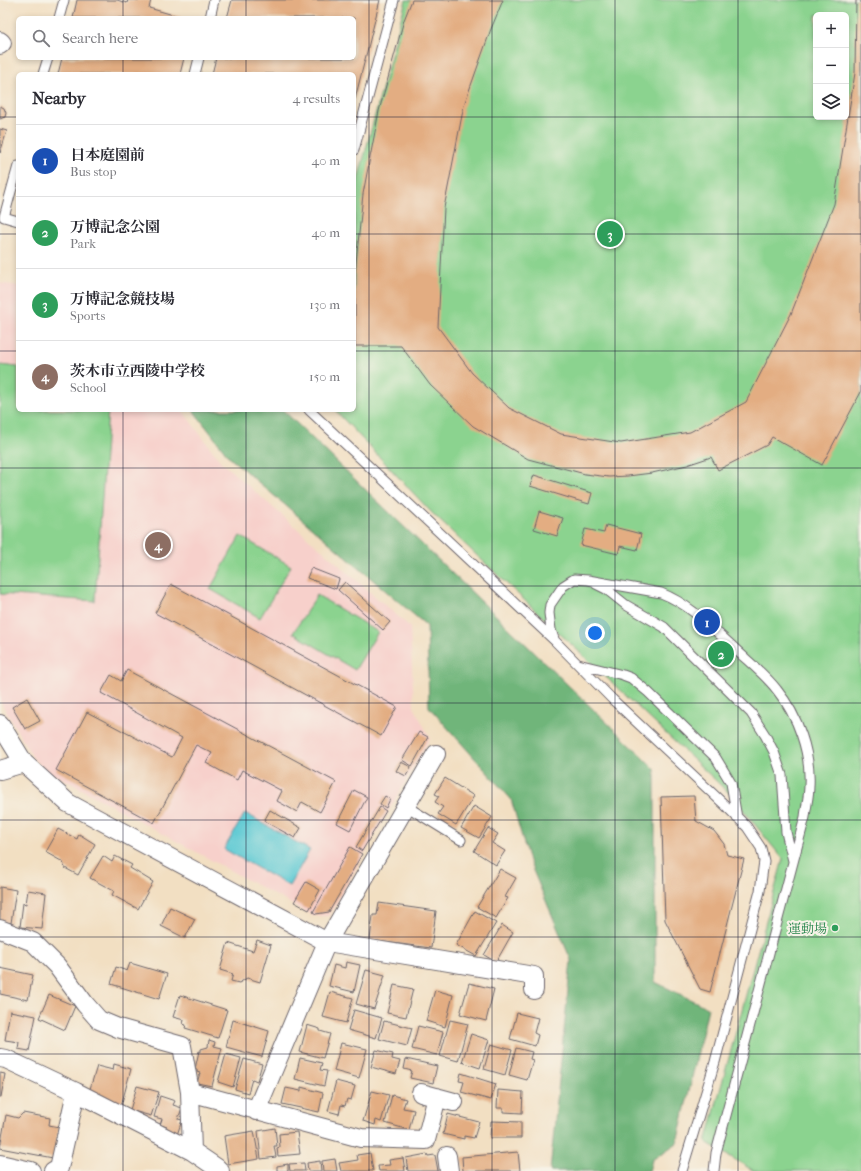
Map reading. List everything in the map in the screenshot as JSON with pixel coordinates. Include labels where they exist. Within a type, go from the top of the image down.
[{"type":"street","points":[[0,40],[2,43],[0,44]]},
{"type":"street","points":[[0,724],[24,763],[68,803],[327,942],[534,976],[534,990]]},
{"type":"street","points":[[256,1111],[327,942],[436,754]]},
{"type":"street","points":[[0,770],[24,763]]},
{"type":"street","points":[[0,929],[33,942],[58,966],[99,1020],[118,1028],[182,1046],[190,1092],[192,1151]]},
{"type":"street","points":[[0,1058],[6,1059],[76,1092],[192,1151],[220,1171]]},
{"type":"street","points":[[53,1171],[58,1168],[76,1092]]},
{"type":"street","points":[[190,1092],[256,1111],[361,1138],[426,1140],[429,1095],[454,1102]]},
{"type":"street","points":[[0,1164],[31,1171]]},
{"type":"lane","points":[[60,16],[64,0]]},
{"type":"lane","points":[[210,16],[214,0]]},
{"type":"lane","points":[[356,142],[394,0]]},
{"type":"lane","points":[[44,72],[47,60]]},
{"type":"lane","points":[[196,72],[198,60]]},
{"type":"lane","points":[[16,173],[4,217],[16,220]]},
{"type":"lane","points":[[311,412],[555,641],[577,664],[747,827],[764,854],[763,875],[715,1062],[682,1171]]},
{"type":"lane","points":[[555,641],[551,630],[549,613],[550,605],[563,586],[574,579],[588,580],[660,593],[671,597],[694,611],[707,622],[777,689],[789,708],[803,738],[808,763],[809,786],[805,817],[716,1153],[714,1171]]},
{"type":"lane","points":[[588,580],[606,589],[626,605],[664,627],[751,713],[771,746],[782,775],[786,832],[794,862]]},
{"type":"lane","points":[[577,664],[630,678],[665,708],[716,758],[731,783],[737,818]]},
{"type":"lane","points":[[406,806],[461,840]]},
{"type":"shaded area","points":[[0,283],[16,286],[16,412],[184,412],[221,462],[410,627],[414,707],[430,738],[329,916],[313,916],[65,780],[47,772],[33,758],[0,701]]},
{"type":"green space","points":[[406,0],[861,0],[861,1171],[754,1171],[706,1142],[783,859],[729,793],[434,515],[337,412],[356,412],[356,187]]},
{"type":"green space","points":[[0,365],[16,367],[16,412],[108,412],[95,601],[0,594]]},
{"type":"green space","points":[[195,412],[285,412],[655,769],[655,982],[708,1008],[677,1143],[652,1160],[649,1171],[550,1171],[571,960],[529,861],[511,799],[429,707],[427,626],[230,458]]},
{"type":"green space","points":[[240,536],[291,566],[260,618],[210,589]]},
{"type":"green space","points":[[317,595],[378,632],[355,670],[293,633]]},
{"type":"water","points":[[245,813],[310,850],[289,886],[224,849]]},
{"type":"building","points":[[77,0],[117,0],[127,3],[128,0],[151,0],[149,8],[177,16],[73,16]]},
{"type":"building","points":[[232,0],[380,0],[356,95],[356,72],[212,72],[216,60],[356,60],[356,16],[228,16]]},
{"type":"building","points":[[412,0],[503,0],[464,105],[444,208],[438,327],[472,373],[509,408],[561,434],[621,443],[690,432],[746,402],[791,314],[834,204],[847,120],[849,120],[849,110],[855,73],[856,0],[861,0],[861,392],[822,465],[772,437],[767,445],[718,470],[711,457],[687,465],[652,473],[609,477],[585,474],[528,459],[473,426],[430,385],[401,346],[356,346],[356,263],[363,194],[379,111],[404,20]]},
{"type":"building","points":[[62,60],[184,60],[180,72],[58,72]]},
{"type":"building","points":[[0,106],[4,108],[6,113],[5,117],[0,119]]},
{"type":"building","points":[[0,129],[7,131],[0,153]]},
{"type":"building","points":[[534,475],[592,493],[589,504],[530,486]]},
{"type":"building","points":[[539,511],[563,518],[557,536],[534,529]]},
{"type":"building","points":[[606,525],[641,534],[637,550],[620,546],[618,554],[581,545],[585,529],[604,533]]},
{"type":"building","points":[[311,568],[339,579],[336,589],[307,578]]},
{"type":"building","points":[[345,582],[390,622],[383,630],[338,590]]},
{"type":"building","points":[[171,584],[397,707],[381,736],[155,613]]},
{"type":"building","points":[[127,670],[336,782],[320,812],[302,802],[297,812],[277,801],[282,791],[242,770],[237,780],[206,763],[212,753],[196,745],[154,823],[56,770],[87,712],[172,757],[182,738],[101,693],[111,675],[121,681]]},
{"type":"building","points":[[27,698],[40,721],[25,729],[12,707]]},
{"type":"building","points":[[419,732],[428,737],[412,766],[402,760]]},
{"type":"building","points":[[401,762],[411,767],[406,776],[396,771]]},
{"type":"building","points":[[445,778],[474,796],[456,825],[438,814],[443,807],[435,802],[439,796],[435,794]]},
{"type":"building","points":[[354,790],[367,797],[350,830],[337,823]]},
{"type":"building","points":[[385,796],[390,799],[386,808],[380,804]]},
{"type":"building","points":[[694,796],[696,821],[714,831],[724,844],[727,855],[744,859],[710,992],[700,989],[665,920],[661,797]]},
{"type":"building","points":[[474,806],[492,817],[479,838],[461,828]]},
{"type":"building","points":[[380,807],[386,811],[362,851],[356,847]]},
{"type":"building","points":[[270,810],[301,828],[295,838],[264,821]]},
{"type":"building","points":[[488,828],[498,834],[492,843],[505,851],[496,865],[474,851]]},
{"type":"building","points":[[58,829],[77,839],[79,834],[95,844],[78,875],[65,868],[63,862],[45,852]]},
{"type":"building","points":[[350,847],[362,854],[329,912],[316,914],[313,912]]},
{"type":"building","points":[[103,856],[112,862],[115,856],[132,865],[130,868],[153,882],[138,909],[112,895],[114,891],[90,878]]},
{"type":"building","points":[[500,869],[516,878],[505,897],[508,898],[496,918],[477,907]]},
{"type":"building","points":[[306,882],[320,890],[309,910],[294,902]]},
{"type":"building","points":[[0,887],[16,890],[11,923],[0,921]]},
{"type":"building","points":[[28,890],[46,893],[42,929],[20,927],[23,903],[26,904]]},
{"type":"building","points":[[379,903],[436,911],[431,948],[370,940],[373,915],[377,915]]},
{"type":"building","points":[[170,907],[195,919],[185,938],[161,926]]},
{"type":"building","points":[[475,911],[496,923],[476,956],[456,945]]},
{"type":"building","points":[[502,925],[513,932],[496,962],[484,955]]},
{"type":"building","points":[[257,940],[271,945],[260,982],[247,978],[239,983],[231,981],[233,974],[220,970],[228,943],[253,951]]},
{"type":"building","points":[[346,962],[360,965],[354,992],[329,986],[334,965],[345,968]]},
{"type":"building","points":[[130,963],[167,974],[159,999],[111,984],[116,967],[127,971]]},
{"type":"building","points":[[0,968],[33,975],[28,1000],[0,994]]},
{"type":"building","points":[[366,970],[385,975],[374,1009],[356,1004]]},
{"type":"building","points":[[469,983],[494,989],[486,1021],[460,1014]]},
{"type":"building","points":[[394,985],[413,989],[406,1017],[387,1013]]},
{"type":"building","points":[[435,990],[453,995],[445,1027],[426,1021]]},
{"type":"building","points":[[330,992],[353,998],[346,1023],[323,1017]]},
{"type":"building","points":[[49,995],[75,1006],[65,1030],[39,1018]]},
{"type":"building","points":[[180,995],[227,1010],[218,1038],[185,1028],[186,1025],[183,1024],[184,1020],[173,1017]]},
{"type":"building","points":[[354,1010],[382,1018],[376,1038],[348,1030]]},
{"type":"building","points":[[10,1011],[36,1016],[29,1051],[18,1049],[19,1042],[5,1040]]},
{"type":"building","points":[[517,1013],[538,1018],[534,1033],[538,1035],[535,1046],[510,1039]]},
{"type":"building","points":[[233,1020],[269,1031],[262,1057],[226,1047]]},
{"type":"building","points":[[450,1020],[468,1024],[458,1061],[440,1056]]},
{"type":"building","points":[[384,1021],[412,1028],[407,1046],[379,1039]]},
{"type":"building","points":[[307,1025],[330,1034],[323,1058],[300,1052]]},
{"type":"building","points":[[418,1026],[443,1032],[437,1055],[412,1049]]},
{"type":"building","points":[[471,1034],[489,1040],[480,1068],[462,1062]]},
{"type":"building","points":[[209,1040],[215,1042],[214,1046],[222,1048],[212,1086],[197,1083],[200,1073],[197,1072],[197,1069],[195,1069],[199,1051],[201,1052],[201,1049],[208,1047]]},
{"type":"building","points":[[341,1043],[367,1049],[359,1078],[334,1071]]},
{"type":"building","points":[[491,1044],[512,1050],[505,1075],[484,1069]]},
{"type":"building","points":[[516,1048],[532,1052],[530,1059],[533,1060],[527,1080],[509,1075]]},
{"type":"building","points":[[376,1050],[393,1054],[392,1059],[400,1061],[396,1074],[371,1067]]},
{"type":"building","points":[[226,1054],[241,1058],[233,1087],[218,1082]]},
{"type":"building","points":[[300,1058],[322,1063],[320,1070],[327,1071],[324,1086],[295,1079]]},
{"type":"building","points":[[244,1059],[262,1064],[257,1081],[252,1079],[248,1093],[235,1089]]},
{"type":"building","points":[[406,1059],[437,1066],[433,1083],[410,1078],[412,1071],[404,1069]]},
{"type":"building","points":[[114,1064],[131,1069],[121,1106],[106,1101],[108,1098],[89,1092],[97,1066],[113,1070]]},
{"type":"building","points":[[0,1073],[5,1074],[1,1097],[0,1097]]},
{"type":"building","points":[[461,1073],[496,1084],[491,1100],[461,1092],[464,1082],[459,1081]]},
{"type":"building","points":[[336,1081],[355,1086],[351,1100],[347,1099],[345,1106],[341,1105],[339,1114],[328,1111]]},
{"type":"building","points":[[137,1086],[159,1092],[151,1116],[130,1110]]},
{"type":"building","points":[[301,1087],[323,1093],[319,1112],[282,1104],[286,1088],[301,1091]]},
{"type":"building","points":[[498,1090],[523,1092],[522,1113],[503,1112],[503,1108],[497,1108]]},
{"type":"building","points":[[372,1091],[389,1095],[381,1122],[376,1120],[375,1125],[363,1121]]},
{"type":"building","points":[[392,1095],[406,1099],[403,1108],[414,1110],[409,1130],[385,1123]]},
{"type":"building","points":[[160,1096],[175,1101],[173,1105],[182,1108],[178,1119],[182,1120],[177,1135],[166,1131],[167,1127],[160,1125],[162,1119],[154,1117]]},
{"type":"building","points":[[23,1113],[50,1118],[49,1125],[59,1127],[53,1158],[0,1148],[6,1115],[18,1118]]},
{"type":"building","points":[[448,1114],[479,1122],[474,1138],[464,1136],[464,1139],[443,1134]]},
{"type":"building","points":[[491,1121],[521,1122],[521,1138],[490,1138]]},
{"type":"building","points":[[275,1128],[277,1146],[274,1146],[276,1157],[261,1159],[258,1131]]},
{"type":"building","points":[[254,1131],[259,1159],[228,1164],[224,1136]]},
{"type":"building","points":[[297,1132],[300,1154],[278,1156],[277,1148],[280,1147],[279,1134]]},
{"type":"building","points":[[518,1152],[520,1171],[463,1171],[462,1157]]},
{"type":"building","points":[[370,1153],[373,1171],[341,1171],[339,1163],[358,1160],[357,1155]]},
{"type":"building","points":[[427,1154],[428,1156],[435,1155],[438,1171],[408,1171],[406,1158]]},
{"type":"building","points":[[403,1158],[405,1171],[379,1171],[378,1166],[390,1165],[389,1160]]},
{"type":"building","points":[[335,1159],[337,1171],[323,1171],[322,1161]]},
{"type":"building","points":[[320,1161],[321,1171],[308,1171],[307,1163]]},
{"type":"building","points":[[304,1163],[305,1171],[290,1171],[289,1164]]},
{"type":"building","points":[[288,1164],[288,1171],[277,1171],[277,1166]]},
{"type":"place","name":"万博記念競技場","points":[[610,234]]},
{"type":"place","name":"茨木市立西陵中学校","points":[[158,545]]},
{"type":"place","name":"日本庭園前","points":[[707,622]]},
{"type":"place","name":"万博記念公園","points":[[721,654]]},
{"type":"place","name":"運動場","points":[[835,928]]}]
